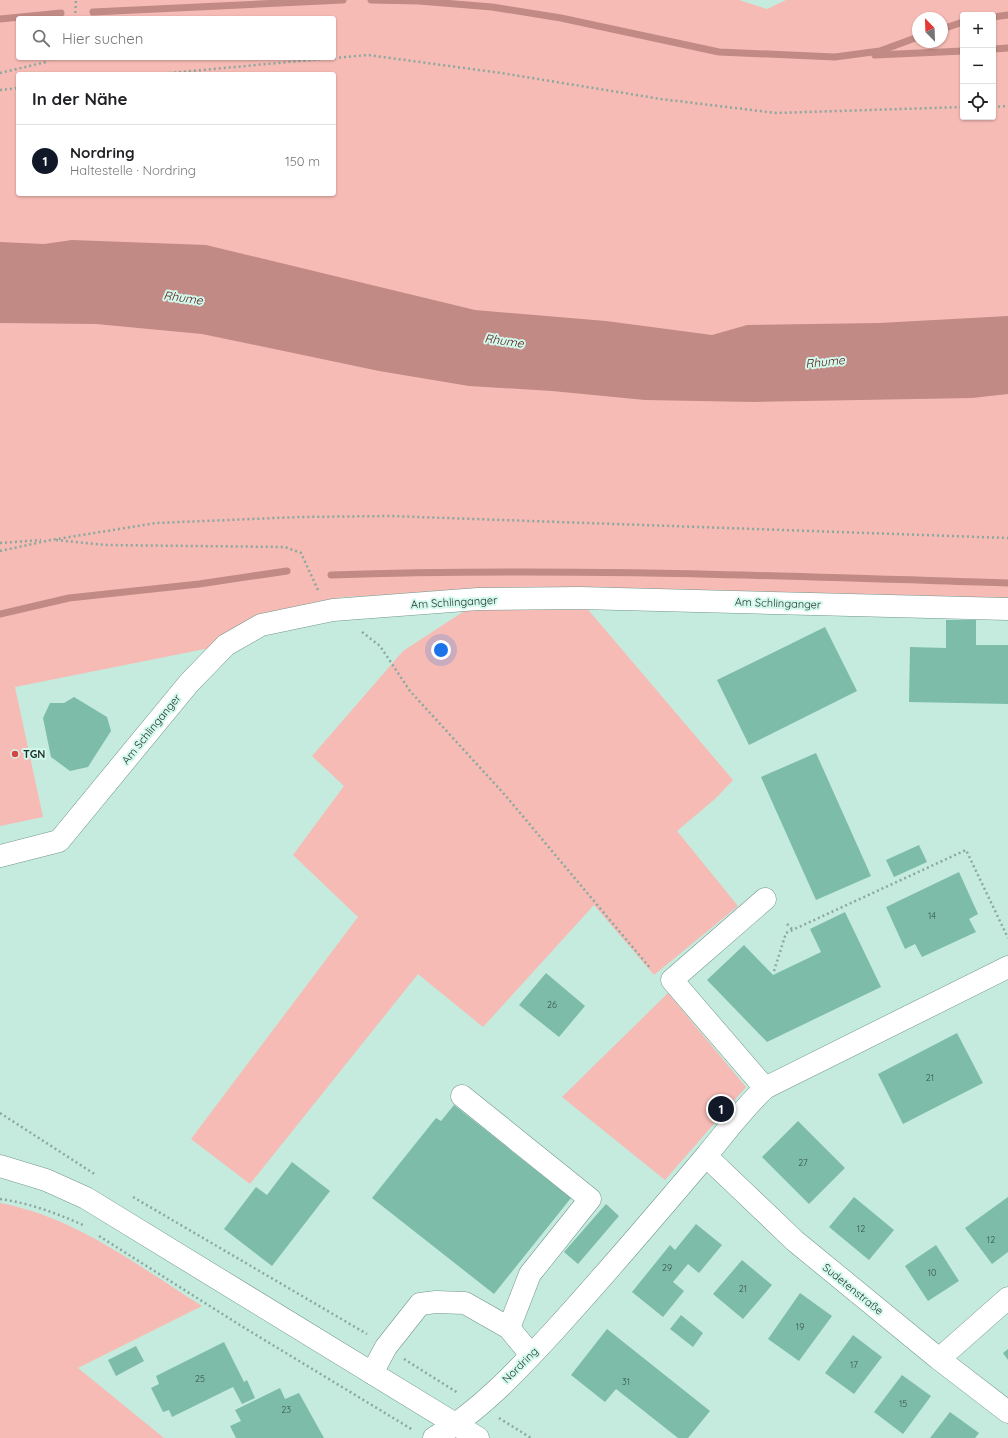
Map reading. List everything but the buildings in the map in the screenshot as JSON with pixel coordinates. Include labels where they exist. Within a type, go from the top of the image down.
[{"type":"street","name":"Am Schlinganger","points":[[0,856],[59,841],[189,683],[226,645],[261,625],[333,610],[478,599],[580,598],[1008,609]]},
{"type":"street","points":[[765,899],[672,980],[765,1088]]},
{"type":"street","name":"Nordring","points":[[426,1436],[456,1425],[479,1406],[531,1355],[706,1156],[743,1110],[765,1088],[1008,967]]},
{"type":"street","points":[[462,1096],[590,1199],[530,1274],[509,1328]]},
{"type":"street","name":"Sudetenstraße","points":[[706,1156],[795,1241],[940,1359],[1008,1412]]},
{"type":"street","points":[[0,1166],[46,1180],[86,1198],[478,1438]]},
{"type":"street","points":[[940,1359],[1008,1298]]},
{"type":"street","points":[[372,1373],[386,1347],[420,1304],[436,1302],[465,1303],[509,1328],[531,1355]]},
{"type":"path","points":[[75,16],[76,0]]},
{"type":"path","points":[[336,58],[368,55],[501,73],[661,99],[776,113],[960,107]]},
{"type":"path","points":[[0,73],[46,62],[48,60]]},
{"type":"path","points":[[181,72],[311,60]]},
{"type":"path","points":[[0,90],[16,88]]},
{"type":"path","points":[[996,106],[1008,106]]},
{"type":"path","points":[[0,551],[51,540],[156,523],[299,517],[390,516],[1008,538]]},
{"type":"path","points":[[0,544],[51,540],[106,545],[285,547],[301,553],[318,590],[333,610],[380,646],[410,691],[505,795],[653,971],[672,980]]},
{"type":"path","points":[[774,971],[786,933],[966,850],[1008,938]]},
{"type":"path","points":[[787,924],[793,930]]},
{"type":"path","points":[[0,1114],[100,1177]]},
{"type":"path","points":[[132,1196],[364,1332],[531,1438]]},
{"type":"path","points":[[0,1199],[16,1201],[50,1211],[89,1229]]},
{"type":"path","points":[[95,1233],[243,1327],[426,1436]]},
{"type":"shaded area","points":[[0,0],[739,0],[767,9],[786,0],[1008,0],[1008,603],[412,595],[342,597],[274,613],[210,648],[15,687],[43,817],[0,826]]},
{"type":"shaded area","points":[[475,604],[585,606],[733,780],[716,798],[677,831],[738,906],[654,975],[594,905],[483,1027],[418,974],[250,1184],[191,1139],[358,917],[293,855],[344,786],[312,756],[403,651]]},
{"type":"shaded area","points":[[668,993],[746,1087],[665,1180],[562,1097]]},
{"type":"shaded area","points":[[0,1203],[55,1219],[80,1231],[106,1245],[202,1306],[78,1368],[164,1438],[0,1438]]},
{"type":"water","name":"Rhume","points":[[72,240],[206,245],[475,310],[606,321],[712,335],[747,325],[879,323],[1008,316],[1008,394],[972,398],[754,402],[645,400],[552,391],[469,386],[379,371],[202,334],[96,324],[0,323],[0,242],[44,244]]},
{"type":"waterway","points":[[93,12],[343,0]]},
{"type":"waterway","points":[[371,0],[419,1],[492,7],[561,18],[719,52],[835,57],[880,51],[912,39]]},
{"type":"waterway","points":[[30,16],[61,13]]},
{"type":"waterway","points":[[996,17],[1008,15]]},
{"type":"waterway","points":[[0,19],[16,17]]},
{"type":"waterway","points":[[948,27],[960,23]]},
{"type":"waterway","points":[[996,49],[1008,48]]},
{"type":"waterway","points":[[875,55],[960,51]]},
{"type":"waterway","points":[[0,614],[69,598],[199,584],[287,571]]},
{"type":"waterway","points":[[331,575],[500,572],[670,573],[1008,583]]},
{"type":"place","name":"TGN","points":[[15,754]]},
{"type":"place","name":"Nordring","points":[[721,1109]]}]
